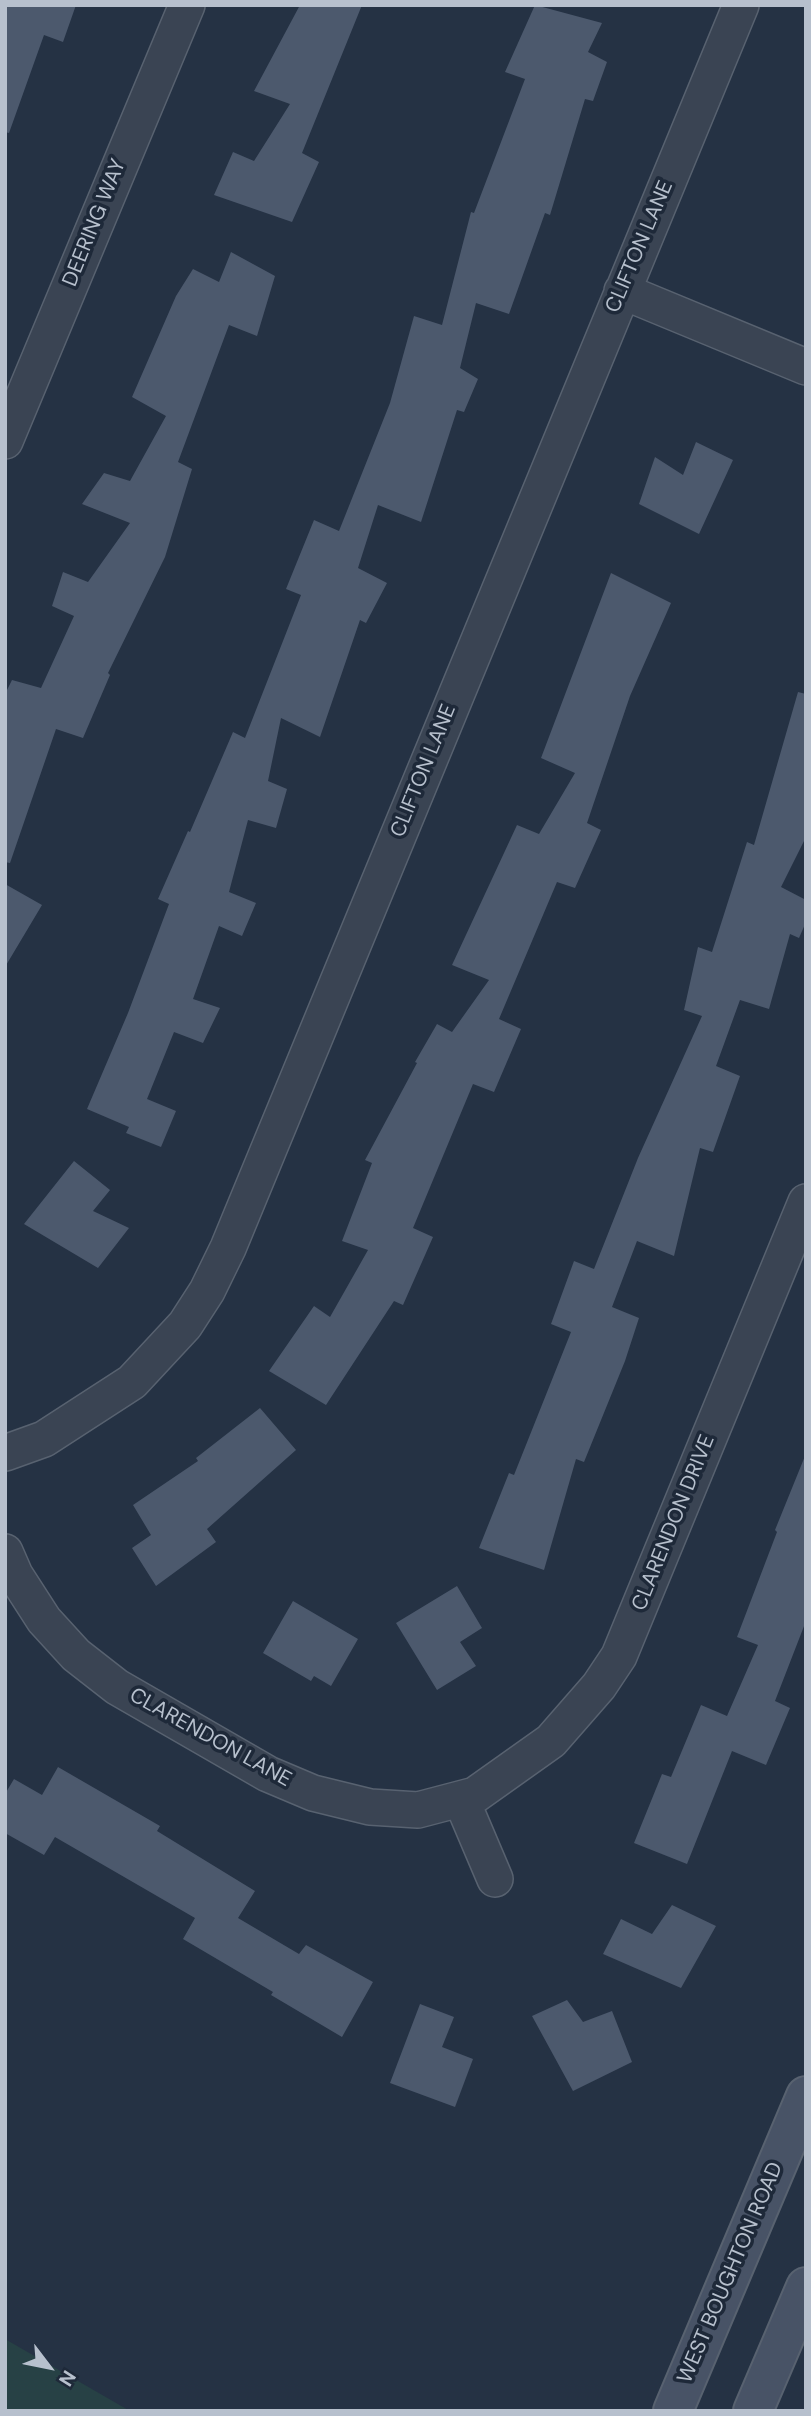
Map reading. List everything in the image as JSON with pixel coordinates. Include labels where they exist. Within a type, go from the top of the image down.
[{"type":"main road","name":"WEST BOUGHTON ROAD","points":[[673,2411],[806,2096]]},
{"type":"main road","points":[[753,2411],[806,2287]]},
{"type":"street","name":"DEERING WAY","points":[[5,441],[18,380],[107,193],[187,5]]},
{"type":"street","name":"CLIFTON LANE","points":[[5,1453],[44,1439],[132,1382],[184,1325],[207,1291],[228,1248],[741,5]]},
{"type":"street","points":[[622,291],[806,367]]},
{"type":"street","name":"CLARENDON DRIVE","points":[[468,1797],[551,1741],[599,1686],[619,1656],[806,1202]]},
{"type":"street","name":"CLARENDON LANE","points":[[5,1552],[15,1575],[44,1620],[75,1655],[117,1687],[268,1774],[313,1793],[370,1807],[418,1810],[468,1797]]},
{"type":"street","points":[[468,1797],[495,1879]]},
{"type":"green space","points":[[5,2339],[130,2411],[5,2411]]},
{"type":"building","points":[[5,5],[76,5],[63,42],[44,35],[9,133],[5,132]]},
{"type":"building","points":[[300,5],[362,5],[302,153],[319,162],[292,222],[214,195],[233,152],[254,161],[290,104],[254,91]]},
{"type":"building","points":[[535,5],[602,23],[588,52],[607,62],[593,101],[585,99],[550,215],[545,213],[509,314],[476,303],[460,368],[478,379],[464,412],[457,410],[421,522],[378,505],[358,568],[387,583],[366,623],[360,620],[320,737],[281,718],[268,781],[287,789],[276,828],[248,820],[229,892],[256,903],[242,936],[219,926],[193,999],[220,1008],[203,1043],[174,1032],[147,1099],[176,1111],[161,1147],[126,1133],[129,1127],[87,1109],[128,1013],[169,904],[158,899],[233,732],[245,738],[301,595],[286,589],[314,520],[339,531],[390,403],[414,316],[442,325],[471,212],[474,213],[525,79],[505,72]]},
{"type":"building","points":[[231,252],[275,276],[257,336],[229,325],[178,462],[192,469],[165,557],[108,673],[110,675],[83,738],[56,729],[10,863],[5,862],[5,694],[12,680],[41,688],[74,616],[52,606],[63,572],[88,582],[130,523],[82,504],[104,473],[130,481],[166,416],[132,397],[176,296],[193,269],[219,282]]},
{"type":"building","points":[[696,442],[733,460],[699,534],[639,504],[655,457],[683,475]]},
{"type":"building","points":[[611,573],[671,603],[630,696],[587,823],[601,830],[575,888],[557,882],[499,1019],[521,1029],[494,1092],[473,1084],[413,1228],[433,1237],[403,1305],[394,1301],[326,1405],[269,1371],[314,1306],[330,1317],[368,1250],[342,1241],[372,1163],[365,1160],[437,1024],[452,1032],[489,980],[452,965],[517,825],[539,834],[575,773],[541,758]]},
{"type":"building","points":[[798,692],[806,694],[806,837],[781,887],[806,900],[806,922],[799,938],[790,934],[769,1009],[740,1000],[716,1066],[740,1076],[713,1152],[700,1148],[674,1256],[637,1241],[612,1307],[639,1318],[625,1361],[584,1462],[576,1459],[544,1570],[479,1548],[509,1473],[514,1475],[571,1332],[551,1324],[574,1261],[594,1269],[638,1158],[702,1016],[684,1010],[698,947],[712,952],[747,842],[754,845]]},
{"type":"building","points":[[5,884],[42,905],[5,967]]},
{"type":"building","points":[[74,1161],[110,1190],[93,1211],[129,1228],[98,1268],[24,1224]]},
{"type":"building","points":[[260,1408],[296,1450],[207,1529],[216,1542],[156,1586],[132,1548],[151,1535],[133,1505],[198,1461],[196,1458]]},
{"type":"building","points":[[805,1456],[806,1621],[775,1701],[790,1708],[766,1765],[732,1751],[687,1864],[634,1843],[662,1774],[671,1777],[701,1705],[727,1716],[758,1645],[737,1637]]},
{"type":"building","points":[[457,1586],[482,1628],[460,1642],[476,1666],[437,1690],[396,1623]]},
{"type":"building","points":[[293,1601],[358,1639],[331,1686],[314,1676],[311,1681],[263,1653]]},
{"type":"building","points":[[58,1767],[160,1826],[157,1831],[255,1891],[238,1918],[299,1954],[306,1945],[373,1982],[342,2037],[271,1995],[273,1992],[183,1939],[195,1918],[55,1837],[44,1855],[5,1833],[5,1794],[14,1779],[42,1795]]},
{"type":"building","points":[[672,1905],[716,1926],[681,1988],[603,1954],[621,1919],[652,1934]]},
{"type":"building","points":[[567,2000],[583,2022],[612,2011],[632,2062],[573,2091],[532,2016]]},
{"type":"building","points":[[420,2004],[454,2017],[442,2047],[473,2059],[455,2107],[390,2083]]}]
